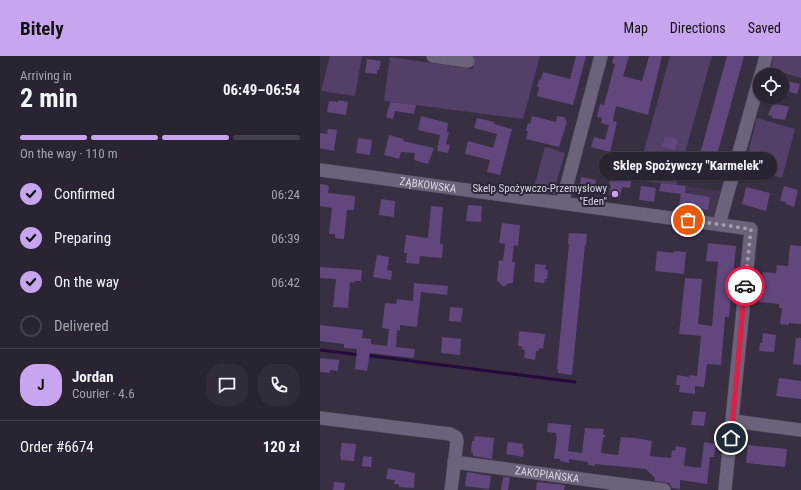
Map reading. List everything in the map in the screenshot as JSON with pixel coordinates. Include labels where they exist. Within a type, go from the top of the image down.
[{"type":"street","points":[[433,56],[468,60]]},
{"type":"street","points":[[562,203],[601,56]]},
{"type":"street","points":[[762,68],[766,56]]},
{"type":"street","points":[[719,224],[753,101]]},
{"type":"street","name":"ZĄBKOWSKA","points":[[320,170],[751,229],[733,421]]},
{"type":"street","points":[[320,418],[450,434],[456,437],[457,441],[451,490]]},
{"type":"street","points":[[725,490],[733,421],[801,430]]},
{"type":"street","name":"ZAKOPIAŃSKA","points":[[454,462],[664,490]]},
{"type":"shaded area","points":[[330,56],[362,56],[355,96],[321,91]]},
{"type":"shaded area","points":[[474,56],[540,56],[523,119],[384,101],[390,57],[473,69]]},
{"type":"shaded area","points":[[670,56],[712,56],[676,185],[636,180]]},
{"type":"shaded area","points":[[774,56],[801,56],[801,78],[789,74],[789,68],[771,68]]},
{"type":"shaded area","points":[[757,118],[795,129],[782,178],[744,168]]},
{"type":"shaded area","points":[[545,147],[565,153],[556,183],[560,188],[559,195],[533,191]]},
{"type":"shaded area","points":[[686,186],[721,191],[713,217],[679,212],[683,206]]},
{"type":"building","points":[[576,56],[586,56],[573,105],[537,96],[539,79],[541,80],[543,72],[570,79]]},
{"type":"building","points":[[614,56],[629,56],[623,76],[642,81],[649,56],[662,56],[648,115],[616,106],[613,121],[617,122],[610,152],[591,147],[594,137],[605,140],[609,125],[601,123],[602,118],[597,117],[600,104],[604,105],[615,64],[612,63]]},
{"type":"building","points":[[727,56],[744,56],[711,177],[695,172]]},
{"type":"building","points":[[367,59],[381,61],[377,74],[365,73]]},
{"type":"building","points":[[789,82],[800,84],[797,94],[789,92]]},
{"type":"building","points":[[338,100],[348,102],[346,115],[327,112],[329,101],[338,102]]},
{"type":"building","points":[[390,102],[416,105],[414,114],[395,111],[393,119],[386,117]]},
{"type":"building","points":[[773,104],[789,107],[785,120],[772,118],[772,116],[768,115]]},
{"type":"building","points":[[421,116],[448,123],[447,132],[449,132],[446,144],[450,145],[448,153],[437,151],[440,135],[418,130]]},
{"type":"building","points":[[532,116],[556,122],[557,116],[564,117],[567,122],[559,147],[526,139],[528,123],[530,124]]},
{"type":"building","points":[[477,118],[494,122],[494,124],[512,129],[500,175],[487,172],[490,160],[465,154],[468,141],[493,148],[497,134],[474,128]]},
{"type":"building","points":[[328,129],[337,130],[334,151],[320,148],[320,133],[327,134]]},
{"type":"building","points":[[389,135],[404,139],[403,141],[434,148],[428,164],[414,160],[415,153],[401,152],[399,159],[384,155]]},
{"type":"building","points":[[665,136],[678,139],[675,150],[662,147]]},
{"type":"building","points":[[358,138],[372,140],[370,155],[356,153]]},
{"type":"building","points":[[612,170],[633,172],[630,188],[622,187],[620,197],[609,195],[611,185],[609,184]]},
{"type":"building","points":[[581,177],[596,180],[594,192],[579,190]]},
{"type":"building","points":[[661,183],[686,186],[685,193],[710,197],[708,210],[679,206],[681,194],[659,191]]},
{"type":"building","points":[[320,184],[327,185],[329,187],[328,193],[355,196],[354,210],[347,210],[344,239],[335,238],[335,234],[329,234],[332,208],[320,206]]},
{"type":"building","points":[[641,186],[656,188],[654,202],[639,200]]},
{"type":"building","points":[[784,186],[798,190],[794,207],[786,204],[786,202],[780,201]]},
{"type":"building","points":[[746,187],[770,193],[766,211],[742,204]]},
{"type":"building","points":[[381,199],[395,201],[394,217],[379,215]]},
{"type":"building","points":[[468,205],[482,206],[481,222],[466,221]]},
{"type":"building","points":[[431,206],[443,207],[440,242],[440,244],[443,244],[442,258],[420,256],[419,264],[406,263],[407,253],[404,253],[406,235],[428,238]]},
{"type":"building","points":[[502,223],[520,225],[518,246],[514,245],[512,262],[515,262],[513,283],[509,283],[505,286],[502,286],[497,281],[499,260],[503,261],[505,244],[499,243]]},
{"type":"building","points":[[569,233],[587,234],[572,375],[558,373],[557,369]]},
{"type":"building","points":[[708,243],[736,246],[729,317],[725,317],[721,365],[707,364],[704,387],[695,386],[695,394],[679,392],[680,385],[676,385],[677,375],[689,377],[689,375],[697,376],[701,336],[679,334],[685,278],[702,279],[698,324],[712,326],[718,262],[706,261]]},
{"type":"building","points":[[790,245],[801,246],[801,324],[789,323],[788,325],[780,324],[782,308],[779,308],[779,304],[759,302],[763,272],[776,273],[777,265],[788,266]]},
{"type":"building","points":[[657,251],[674,253],[674,251],[686,252],[684,274],[655,271]]},
{"type":"building","points":[[377,255],[389,257],[387,270],[392,271],[391,280],[373,277]]},
{"type":"building","points":[[535,264],[546,265],[545,270],[548,270],[547,279],[545,279],[544,283],[534,282]]},
{"type":"building","points":[[320,267],[362,270],[361,281],[355,281],[355,283],[350,282],[348,308],[333,307],[336,279],[320,278]]},
{"type":"building","points":[[414,283],[448,286],[447,295],[421,292],[417,327],[400,325],[400,331],[397,330],[396,347],[415,349],[414,358],[370,353],[367,371],[355,369],[357,349],[344,348],[344,344],[320,341],[320,325],[363,330],[362,338],[371,339],[371,344],[387,346],[389,329],[382,328],[385,303],[396,304],[397,299],[413,301]]},
{"type":"building","points":[[450,307],[463,308],[461,322],[449,321]]},
{"type":"building","points":[[519,331],[545,334],[543,349],[539,348],[539,351],[536,351],[535,360],[524,358],[525,350],[522,349],[522,346],[518,346]]},
{"type":"building","points":[[763,333],[776,335],[774,352],[759,351]]},
{"type":"building","points":[[442,337],[461,339],[460,355],[441,353]]},
{"type":"building","points":[[796,338],[801,338],[801,365],[793,364]]},
{"type":"building","points":[[320,358],[339,360],[338,371],[330,370],[330,373],[320,372]]},
{"type":"building","points":[[779,378],[801,381],[801,399],[776,396]]},
{"type":"building","points":[[693,411],[706,412],[704,426],[691,425]]},
{"type":"building","points":[[548,423],[571,425],[568,451],[582,453],[585,428],[604,429],[603,434],[606,436],[603,438],[601,453],[618,455],[621,437],[636,438],[652,441],[650,456],[671,458],[672,450],[675,451],[676,446],[686,448],[684,466],[701,468],[704,442],[716,444],[714,457],[710,457],[707,484],[680,480],[680,489],[672,488],[669,483],[655,481],[655,478],[646,469],[595,464],[595,466],[588,465],[588,462],[569,459],[569,463],[560,461],[560,459],[554,459],[557,437],[556,433],[547,432]]},
{"type":"building","points":[[475,436],[494,438],[492,459],[473,456],[473,453],[471,452],[472,441],[474,441]]},
{"type":"building","points":[[508,442],[523,444],[523,457],[506,454]]},
{"type":"building","points":[[342,443],[356,444],[354,461],[341,460],[340,454]]},
{"type":"building","points":[[748,445],[787,449],[785,467],[746,463]]},
{"type":"building","points":[[363,456],[372,457],[371,467],[362,466]]},
{"type":"building","points":[[388,468],[415,473],[414,488],[399,487],[399,484],[394,484],[395,480],[386,479]]},
{"type":"building","points":[[467,472],[491,476],[489,489],[465,486]]},
{"type":"building","points":[[503,477],[510,477],[508,490],[501,490]]},
{"type":"building","points":[[334,482],[345,483],[344,490],[333,490]]},
{"type":"building","points":[[537,482],[565,485],[564,490],[536,490]]},
{"type":"waterway","points":[[320,350],[360,355]]},
{"type":"waterway","points":[[365,355],[575,382]]},
{"type":"way so far","points":[[688,220],[751,229],[745,286]]},
{"type":"place","name":"Skelp Spożywczo-Przemysłowy \"Eden\"","points":[[615,194]]},
{"type":"place","name":"Sklep Spożywczy \"Karmelek\"","points":[[688,220]]},
{"type":"route","points":[[731,438],[745,286]]}]
